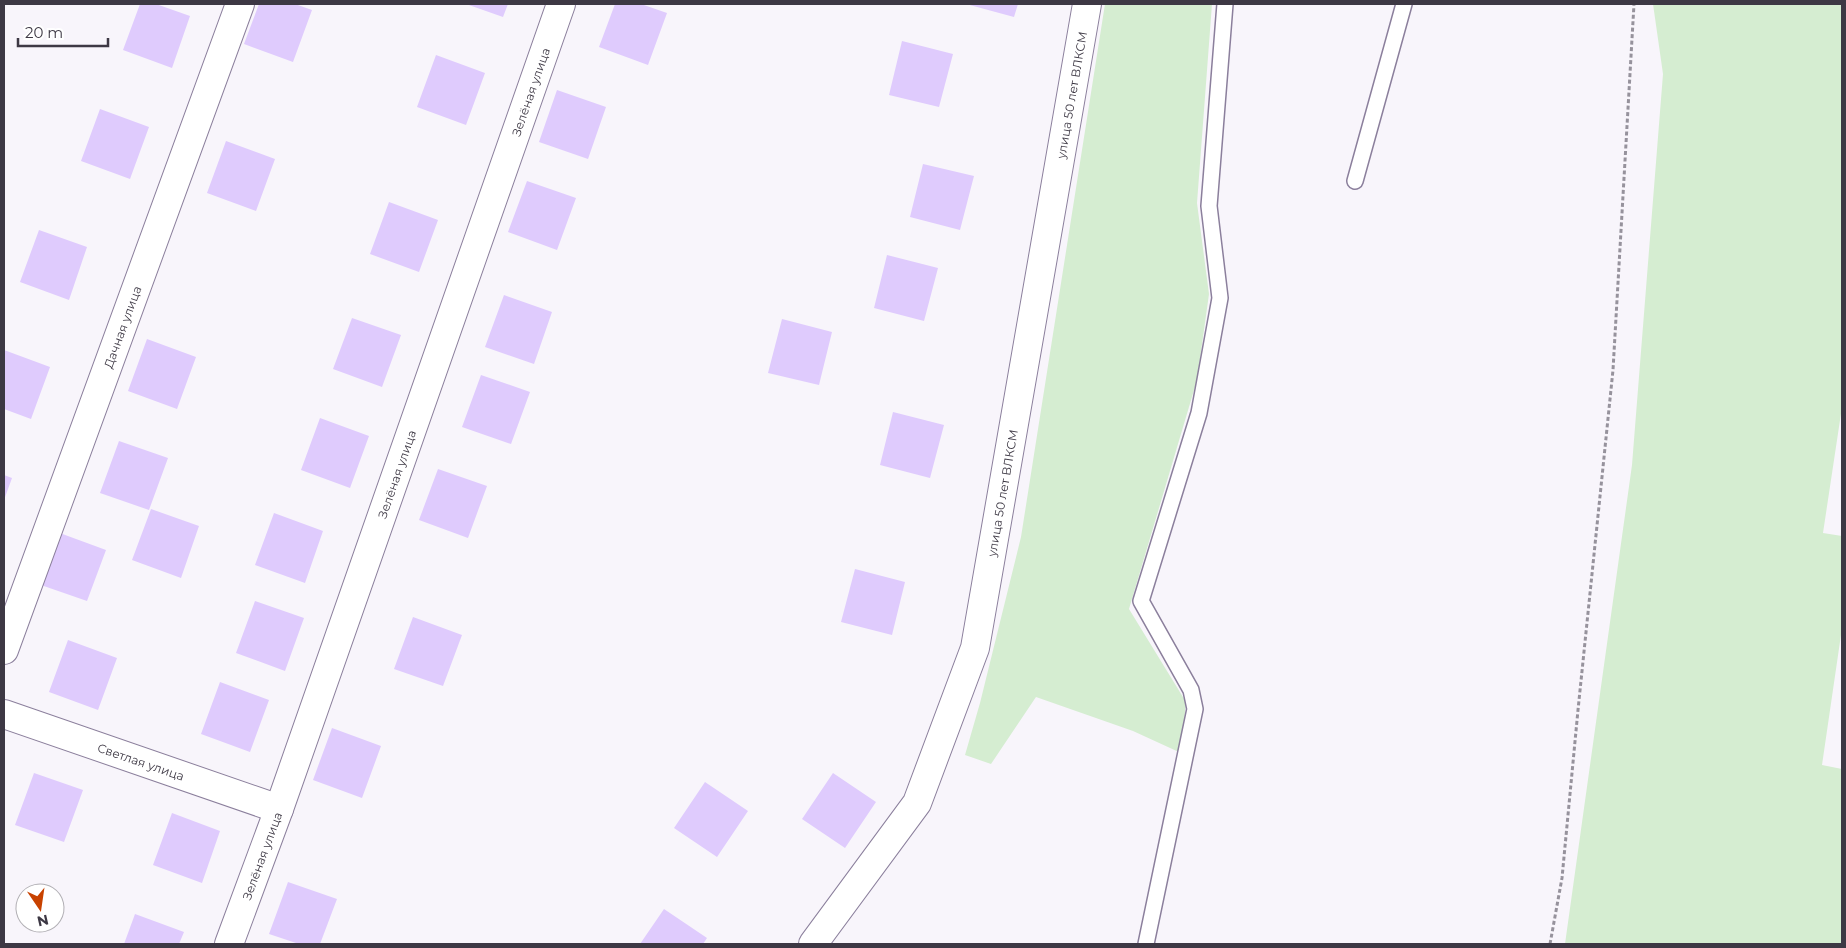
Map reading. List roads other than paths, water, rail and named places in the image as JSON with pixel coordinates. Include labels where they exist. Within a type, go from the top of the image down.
[{"type":"street","name":"Дачная улица","points":[[4,650],[240,4]]},
{"type":"street","name":"Зелёная улица","points":[[229,944],[279,809],[561,4]]},
{"type":"street","name":"улица 50 лет ВЛКСМ","points":[[813,944],[917,803],[975,648],[1087,4]]},
{"type":"street","name":"Светлая улица","points":[[4,714],[279,809]]},
{"type":"lane","points":[[1146,944],[1195,709],[1190,690],[1141,601],[1200,413],[1220,298],[1209,206],[1225,4]]},
{"type":"lane","points":[[1355,182],[1404,4]]}]
